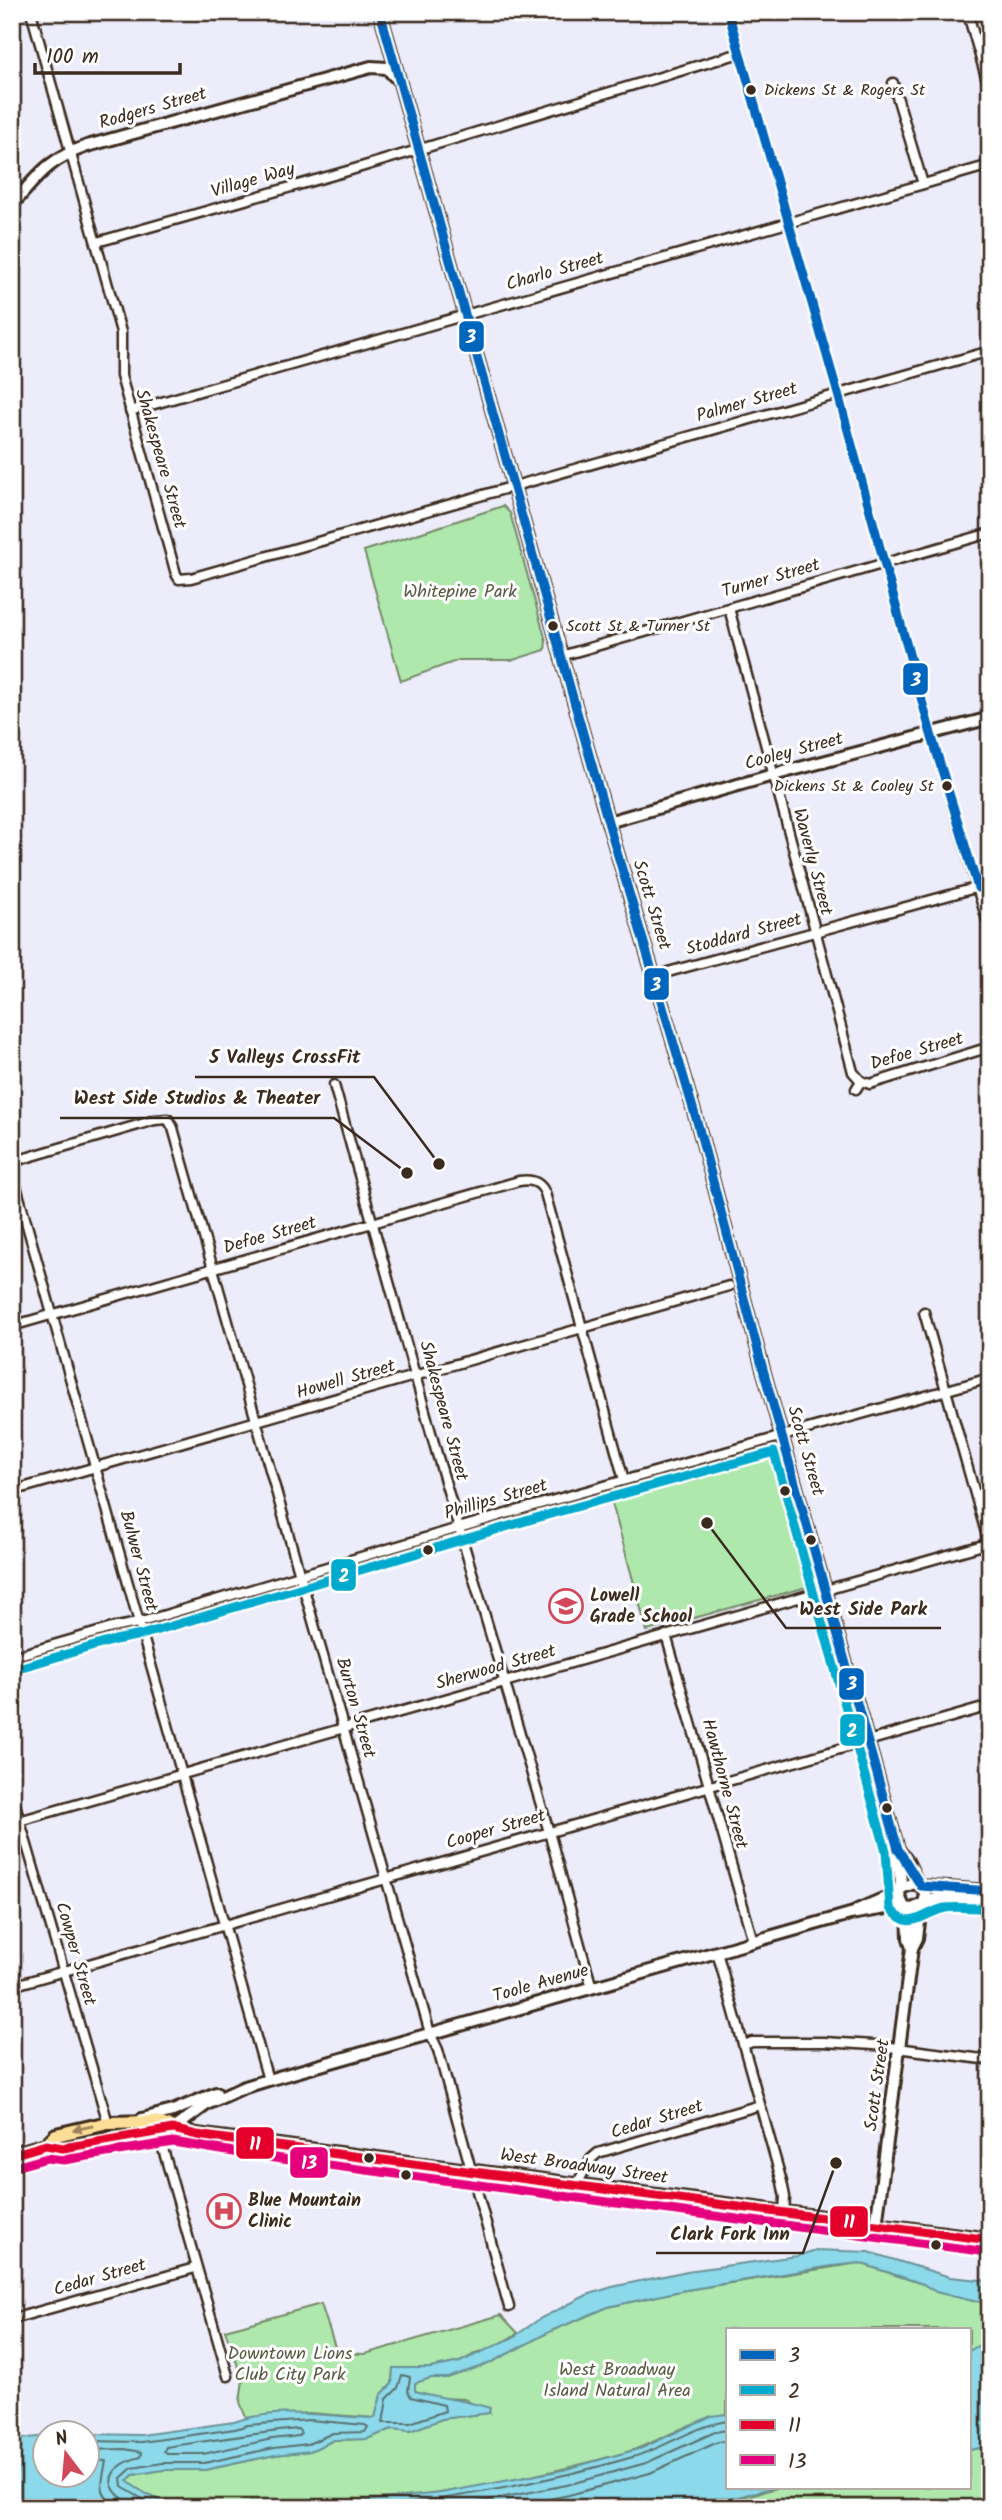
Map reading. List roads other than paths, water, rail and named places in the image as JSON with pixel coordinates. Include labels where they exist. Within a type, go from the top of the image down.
[{"type":"main road","name":"West Broadway Street","points":[[46,2145],[56,2135],[108,2123],[154,2122],[197,2135],[990,2241]]},
{"type":"main road","name":"West Broadway Street","points":[[12,2155],[46,2145],[63,2148],[173,2129]]},
{"type":"street","name":"Shakespeare Street","points":[[31,12],[121,332],[121,376],[179,579],[512,485]]},
{"type":"street","name":"Scott Street","points":[[380,12],[608,822],[698,1125],[898,1849]]},
{"type":"street","points":[[728,12],[932,734],[990,929]]},
{"type":"street","points":[[968,14],[990,91]]},
{"type":"street","points":[[417,148],[740,54]]},
{"type":"street","name":"Rodgers Street","points":[[12,205],[48,165],[71,152],[371,67],[387,68],[398,81]]},
{"type":"street","points":[[894,83],[923,184]]},
{"type":"street","name":"Village Way","points":[[97,242],[351,170],[417,148]]},
{"type":"street","name":"Charlo Street","points":[[130,411],[990,165]]},
{"type":"street","name":"Palmer Street","points":[[512,485],[990,351]]},
{"type":"street","name":"Turner Street","points":[[561,656],[990,533]]},
{"type":"street","name":"Waverly Street","points":[[729,608],[814,933],[859,1085]]},
{"type":"street","name":"Cooley Street","points":[[608,822],[990,718]]},
{"type":"street","name":"Stoddard Street","points":[[668,972],[990,884]]},
{"type":"street","name":"Defoe Street","points":[[859,1085],[870,1084],[990,1047]]},
{"type":"street","name":"Shakespeare Street","points":[[334,1085],[592,1988]]},
{"type":"street","name":"Burton Street","points":[[12,1162],[155,1121],[168,1119],[173,1128],[430,2033],[438,2050],[509,2307]]},
{"type":"street","name":"Bulwer Street","points":[[12,1172],[268,2080]]},
{"type":"street","name":"Defoe Street","points":[[12,1326],[526,1179],[536,1182],[545,1193],[582,1329]]},
{"type":"street","name":"Howell Street","points":[[12,1491],[729,1286]]},
{"type":"street","points":[[924,1312],[989,1544]]},
{"type":"street","points":[[582,1329],[624,1480]]},
{"type":"street","name":"Phillips Street","points":[[12,1657],[138,1623],[624,1480],[990,1378]]},
{"type":"street","name":"Sherwood Street","points":[[16,1822],[989,1544]]},
{"type":"street","name":"Hawthorne Street","points":[[666,1635],[752,1941]]},
{"type":"street","name":"Cooper Street","points":[[12,1986],[990,1706]]},
{"type":"street","name":"Cowper Street","points":[[12,1794],[16,1822],[108,2123]]},
{"type":"street","points":[[898,1849],[903,1853],[926,1895],[917,1938],[912,1948]]},
{"type":"street","points":[[898,1849],[900,1890],[906,1908],[912,1948]]},
{"type":"street","points":[[900,1890],[908,1884],[990,1891]]},
{"type":"street","name":"Toole Avenue","points":[[850,1914],[900,1890]]},
{"type":"street","points":[[906,1908],[945,1896],[990,1896]]},
{"type":"street","name":"Toole Avenue","points":[[173,2129],[207,2104],[268,2080],[850,1914],[892,1907],[906,1908]]},
{"type":"street","name":"Scott Street","points":[[876,2226],[912,1948]]},
{"type":"street","points":[[717,1952],[782,2182],[784,2212]]},
{"type":"street","points":[[744,2045],[752,2042],[824,2042],[900,2048],[990,2060]]},
{"type":"street","name":"Toole Avenue","points":[[121,2122],[167,2113],[200,2098],[242,2088]]},
{"type":"street","name":"Cedar Street","points":[[577,2184],[591,2159],[598,2153],[761,2105]]},
{"type":"street","points":[[173,2129],[165,2140],[163,2149],[228,2376]]},
{"type":"street","name":"Cedar Street","points":[[12,2319],[195,2268]]},
{"type":"water","points":[[816,2250],[869,2252],[950,2277],[990,2281],[990,2302],[973,2301],[936,2292],[923,2284],[860,2263],[680,2291],[608,2307],[551,2331],[488,2364],[447,2378],[431,2378],[415,2383],[415,2391],[490,2408],[489,2413],[442,2419],[410,2431],[392,2429],[367,2439],[334,2440],[310,2451],[275,2455],[205,2470],[163,2470],[133,2475],[127,2481],[150,2496],[171,2503],[221,2508],[12,2508],[12,2440],[32,2438],[32,2488],[102,2488],[102,2434],[141,2435],[234,2422],[268,2414],[375,2418],[381,2395],[392,2384],[393,2368],[431,2368],[460,2362],[512,2338],[541,2318],[587,2295],[612,2287],[687,2271],[797,2256]]},
{"type":"water","points":[[990,2339],[990,2446],[970,2450],[970,2350]]},
{"type":"water","points":[[726,2414],[726,2488],[771,2488],[697,2508],[292,2508],[441,2493],[563,2470],[642,2448],[711,2416]]},
{"type":"place","name":"Dickens St & Rogers St","points":[[751,90]]},
{"type":"place","name":"Scott St & Turner St","points":[[553,626]]},
{"type":"place","name":"Dickens St & Cooley St","points":[[947,786]]},
{"type":"place","name":"5 Valleys CrossFit","points":[[439,1164]]},
{"type":"place","name":"West Side Studios & Theater","points":[[407,1173]]},
{"type":"place","name":"West Side Park","points":[[707,1523]]},
{"type":"place","name":"Lowell Grade School","points":[[566,1606]]},
{"type":"place","name":"Clark Fork Inn","points":[[836,2163]]},
{"type":"place","name":"Blue Mountain Clinic","points":[[224,2211]]},
{"type":"park label","name":"Whitepine Park","points":[[460,592]]},
{"type":"park label","name":"Downtown Lions Club City Park","points":[[290,2364]]},
{"type":"park label","name":"West Broadway Island Natural Area","points":[[617,2380]]}]
